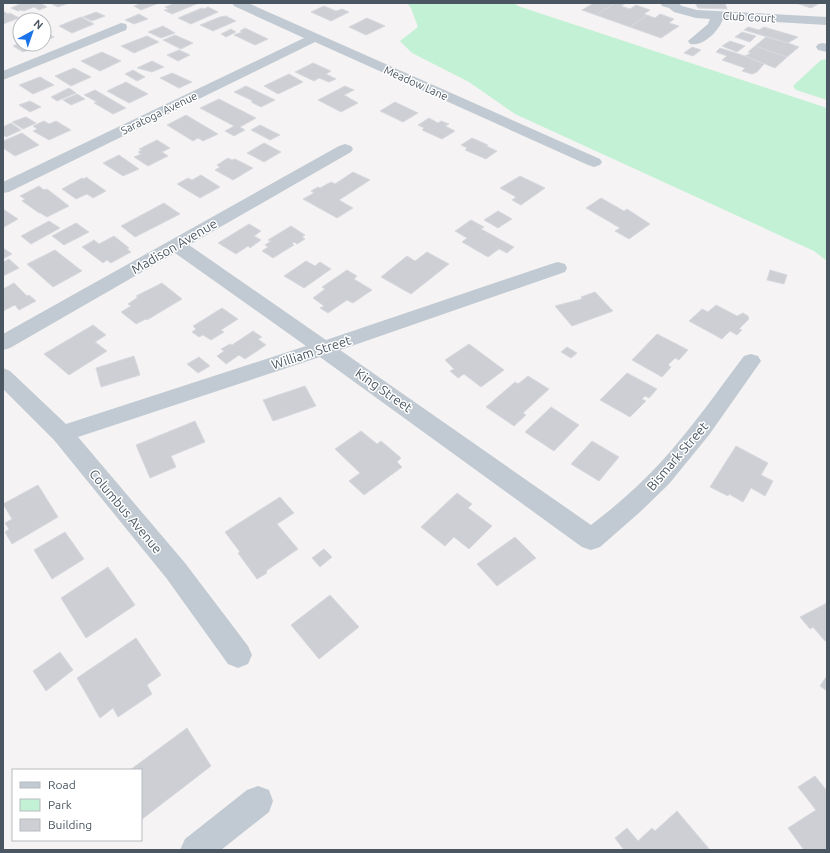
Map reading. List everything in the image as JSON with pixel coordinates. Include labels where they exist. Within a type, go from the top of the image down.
[{"type":"street","name":"Meadow Lane","points":[[238,3],[594,162]]},
{"type":"street","name":"Club Court","points":[[671,4],[684,11],[717,16],[827,20]]},
{"type":"street","points":[[695,41],[713,27],[717,22],[717,16]]},
{"type":"street","points":[[3,76],[121,28]]},
{"type":"street","name":"Saratoga Avenue","points":[[3,188],[314,38]]},
{"type":"street","name":"Madison Avenue","points":[[3,343],[345,149]]},
{"type":"street","name":"King Street","points":[[176,245],[456,440],[509,482],[591,539]]},
{"type":"street","name":"William Street","points":[[62,434],[324,348],[558,268]]},
{"type":"street","name":"Bismark Street","points":[[591,539],[620,516],[669,469],[751,361]]},
{"type":"street","name":"Columbus Avenue","points":[[3,376],[62,434],[176,571],[238,655]]},
{"type":"street","points":[[196,850],[258,801]]},
{"type":"green space","points":[[407,3],[514,3],[518,6],[827,108],[827,261],[814,251],[515,114],[469,82],[412,53],[400,41],[418,27],[411,8]]},
{"type":"green space","points":[[827,59],[827,100],[796,90],[793,86],[821,60]]},
{"type":"building","points":[[22,3],[40,3],[47,7],[39,10],[34,7],[24,11],[18,11],[11,8]]},
{"type":"building","points":[[50,3],[69,3],[58,7]]},
{"type":"building","points":[[135,3],[159,3],[141,10],[134,6],[138,5]]},
{"type":"building","points":[[175,3],[199,3],[172,14],[164,10],[169,9],[165,7]]},
{"type":"building","points":[[594,3],[614,4],[596,15],[582,10]]},
{"type":"building","points":[[615,3],[626,3],[621,6],[630,9],[636,5],[650,10],[644,14],[647,15],[630,27],[596,15]]},
{"type":"building","points":[[695,3],[725,3],[727,9],[698,8]]},
{"type":"building","points":[[796,3],[820,3],[811,8]]},
{"type":"building","points":[[324,6],[336,11],[342,9],[349,12],[331,21],[311,12]]},
{"type":"building","points":[[208,7],[218,12],[191,24],[178,18],[202,8],[204,9]]},
{"type":"building","points":[[3,11],[8,14],[12,14],[12,21],[3,24]]},
{"type":"building","points":[[96,12],[105,16],[92,21],[83,17]]},
{"type":"building","points":[[139,14],[148,19],[134,24],[125,20]]},
{"type":"building","points":[[660,14],[674,19],[669,23],[679,26],[661,38],[630,27],[647,15],[655,18]]},
{"type":"building","points":[[226,16],[236,21],[213,31],[200,25],[220,17]]},
{"type":"building","points":[[81,17],[94,24],[72,33],[59,26]]},
{"type":"building","points":[[367,18],[385,26],[366,35],[349,27]]},
{"type":"building","points":[[163,26],[175,33],[161,38],[148,32]]},
{"type":"building","points":[[748,27],[759,30],[764,27],[798,37],[788,43],[744,30]]},
{"type":"building","points":[[245,28],[268,39],[255,45],[234,35],[242,32],[240,31]]},
{"type":"building","points":[[231,29],[236,32],[226,37],[221,34]]},
{"type":"building","points":[[742,32],[756,36],[750,42],[735,37]]},
{"type":"building","points":[[175,35],[193,43],[181,49],[163,40]]},
{"type":"building","points":[[147,36],[159,42],[134,53],[121,46]]},
{"type":"building","points":[[766,37],[799,47],[787,57],[755,46]]},
{"type":"building","points":[[730,41],[745,46],[737,52],[722,46]]},
{"type":"building","points":[[755,46],[787,57],[775,68],[745,56],[751,53],[748,52]]},
{"type":"building","points":[[692,47],[701,50],[693,56],[684,53]]},
{"type":"building","points":[[720,48],[764,64],[757,72],[752,74],[742,71],[745,68],[722,60],[727,56],[716,52]]},
{"type":"building","points":[[179,50],[190,55],[178,61],[167,55]]},
{"type":"building","points":[[102,52],[121,61],[100,71],[81,61]]},
{"type":"building","points":[[152,61],[164,67],[152,72],[137,68]]},
{"type":"building","points":[[313,63],[331,71],[326,74],[336,79],[329,82],[319,78],[314,81],[295,72]]},
{"type":"building","points":[[74,68],[91,77],[71,86],[55,76]]},
{"type":"building","points":[[133,70],[145,77],[137,81],[125,74]]},
{"type":"building","points":[[172,73],[192,82],[179,88],[160,78]]},
{"type":"building","points":[[289,74],[303,82],[278,94],[264,86]]},
{"type":"building","points":[[40,77],[54,85],[33,94],[19,85]]},
{"type":"building","points":[[126,82],[148,94],[129,103],[107,91]]},
{"type":"building","points":[[246,86],[275,100],[261,107],[251,102],[253,101],[234,92]]},
{"type":"building","points":[[345,86],[354,90],[344,95],[358,103],[341,112],[318,100]]},
{"type":"building","points":[[69,88],[76,93],[57,101],[51,97]]},
{"type":"building","points":[[95,90],[126,108],[113,114],[94,103],[97,102],[84,95]]},
{"type":"building","points":[[77,94],[85,99],[71,105],[63,100]]},
{"type":"building","points":[[219,99],[256,118],[240,127],[245,130],[234,136],[225,131],[234,126],[200,108]]},
{"type":"building","points":[[30,101],[41,107],[30,112],[19,105]]},
{"type":"building","points":[[395,102],[418,113],[403,122],[380,111]]},
{"type":"building","points":[[186,115],[218,134],[203,141],[198,138],[193,141],[167,125]]},
{"type":"building","points":[[26,117],[36,123],[23,129],[12,122]]},
{"type":"building","points":[[429,118],[438,123],[441,121],[449,124],[445,126],[455,131],[442,139],[422,130],[424,128],[418,125]]},
{"type":"building","points":[[44,121],[49,124],[56,121],[71,130],[49,140],[33,131],[37,129],[33,126]]},
{"type":"building","points":[[11,123],[21,130],[6,137],[3,135],[3,127]]},
{"type":"building","points":[[260,125],[280,135],[270,140],[251,130]]},
{"type":"building","points":[[22,133],[39,145],[15,156],[3,148],[3,141]]},
{"type":"building","points":[[472,138],[497,151],[486,159],[465,150],[467,148],[461,145]]},
{"type":"building","points":[[157,140],[170,148],[162,152],[168,156],[148,166],[134,157],[141,154],[138,152],[142,150],[139,149]]},
{"type":"building","points":[[264,143],[281,152],[264,162],[247,153]]},
{"type":"building","points":[[119,155],[139,169],[123,176],[103,163]]},
{"type":"building","points":[[228,158],[232,160],[235,159],[253,168],[233,180],[215,170],[220,167],[217,165]]},
{"type":"building","points":[[353,172],[370,180],[339,200],[353,208],[337,218],[303,199],[314,193],[311,191],[318,187],[320,188],[331,182],[335,184]]},
{"type":"building","points":[[201,175],[220,187],[200,198],[177,184],[188,178],[192,180]]},
{"type":"building","points":[[520,176],[545,188],[521,205],[512,200],[516,197],[500,188]]},
{"type":"building","points":[[86,177],[106,191],[93,198],[87,194],[76,199],[62,189],[82,178],[84,179]]},
{"type":"building","points":[[39,186],[44,190],[47,189],[69,206],[47,217],[22,201],[25,199],[20,196]]},
{"type":"building","points":[[601,198],[624,211],[627,209],[650,224],[629,239],[615,231],[620,228],[586,208]]},
{"type":"building","points":[[164,203],[180,214],[135,237],[121,226]]},
{"type":"building","points":[[3,209],[18,219],[4,227],[3,226]]},
{"type":"building","points":[[498,211],[512,219],[498,228],[484,220]]},
{"type":"building","points":[[471,220],[484,227],[481,229],[514,247],[507,253],[499,249],[488,257],[462,242],[467,238],[455,231]]},
{"type":"building","points":[[49,221],[60,228],[31,244],[21,236]]},
{"type":"building","points":[[76,223],[89,232],[64,245],[52,236]]},
{"type":"building","points":[[249,224],[261,231],[254,236],[261,240],[250,248],[248,246],[236,254],[218,243]]},
{"type":"building","points":[[291,226],[305,235],[302,237],[305,239],[297,244],[294,242],[292,244],[294,245],[273,258],[262,251],[268,247],[265,245],[271,241],[268,240]]},
{"type":"building","points":[[114,236],[129,248],[127,249],[131,252],[111,263],[107,260],[103,263],[82,247],[94,240],[99,244]]},
{"type":"building","points":[[3,248],[12,254],[3,259]]},
{"type":"building","points":[[55,250],[82,271],[53,287],[27,264]]},
{"type":"building","points":[[427,252],[449,264],[411,294],[381,277],[407,256],[415,261]]},
{"type":"building","points":[[9,259],[19,268],[3,276],[3,262]]},
{"type":"building","points":[[306,261],[315,266],[320,262],[331,269],[304,288],[284,276]]},
{"type":"building","points":[[347,270],[357,276],[354,279],[372,290],[353,303],[347,300],[328,313],[320,308],[324,306],[313,298],[325,289],[322,287]]},
{"type":"building","points":[[770,270],[787,275],[784,284],[767,280]]},
{"type":"building","points":[[14,283],[27,296],[29,295],[36,301],[19,310],[15,305],[3,311],[3,289]]},
{"type":"building","points":[[162,283],[182,299],[147,320],[146,319],[136,324],[121,312],[131,306],[128,304],[138,297],[136,296]]},
{"type":"building","points":[[595,292],[613,311],[572,326],[555,306],[582,299],[581,297]]},
{"type":"building","points":[[716,305],[737,316],[743,313],[748,316],[749,319],[739,329],[742,330],[737,335],[730,331],[722,339],[689,321],[702,309],[708,312]]},
{"type":"building","points":[[222,308],[238,319],[221,330],[224,332],[211,340],[203,335],[199,337],[192,332],[196,329],[193,326]]},
{"type":"building","points":[[93,325],[106,335],[95,342],[107,351],[69,375],[44,354]]},
{"type":"building","points":[[253,331],[262,337],[258,339],[266,345],[245,359],[239,355],[226,364],[217,356],[224,351],[221,349],[230,344],[232,345]]},
{"type":"building","points":[[657,334],[688,350],[679,360],[675,358],[668,365],[671,367],[662,377],[632,360]]},
{"type":"building","points":[[469,344],[504,370],[481,387],[464,374],[458,378],[450,371],[454,369],[445,360]]},
{"type":"building","points":[[567,347],[577,353],[571,358],[561,352]]},
{"type":"building","points":[[134,356],[140,375],[101,387],[96,368]]},
{"type":"building","points":[[199,357],[210,366],[198,373],[187,364]]},
{"type":"building","points":[[627,373],[657,389],[649,398],[645,396],[642,399],[646,401],[630,417],[600,400]]},
{"type":"building","points":[[528,376],[549,389],[523,413],[526,415],[514,426],[486,407],[515,382],[518,384]]},
{"type":"building","points":[[305,386],[316,406],[273,421],[263,400]]},
{"type":"building","points":[[551,407],[579,425],[554,451],[525,432]]},
{"type":"building","points":[[195,421],[205,442],[171,456],[176,467],[150,478],[136,445]]},
{"type":"building","points":[[361,431],[377,444],[381,441],[401,458],[397,462],[402,467],[364,495],[349,481],[360,473],[335,449]]},
{"type":"building","points":[[592,441],[619,457],[599,481],[571,464]]},
{"type":"building","points":[[736,446],[768,463],[761,475],[773,481],[765,496],[751,488],[743,502],[729,494],[728,496],[710,487]]},
{"type":"building","points":[[38,485],[58,517],[12,544],[5,532],[9,529],[5,523],[12,519],[3,504]]},
{"type":"building","points":[[457,493],[472,504],[468,508],[492,526],[469,549],[454,537],[445,546],[421,527]]},
{"type":"building","points":[[280,497],[294,513],[277,524],[298,549],[257,579],[225,532]]},
{"type":"building","points":[[65,532],[84,559],[52,579],[34,550]]},
{"type":"building","points":[[515,537],[536,558],[497,586],[477,564]]},
{"type":"building","points":[[324,549],[332,557],[320,567],[312,558]]},
{"type":"building","points":[[108,567],[135,605],[86,638],[61,598]]},
{"type":"building","points":[[330,595],[359,627],[319,659],[291,625]]},
{"type":"building","points":[[827,603],[827,640],[825,641],[813,627],[810,629],[800,617]]},
{"type":"building","points":[[136,638],[161,675],[147,685],[152,694],[118,717],[113,708],[100,718],[77,678]]},
{"type":"building","points":[[60,652],[73,670],[46,691],[33,671]]},
{"type":"building","points":[[827,677],[827,691],[820,686]]},
{"type":"building","points":[[187,728],[211,766],[142,819],[142,769],[131,769]]},
{"type":"building","points":[[815,776],[827,791],[827,850],[804,850],[788,828],[816,810],[798,787]]},
{"type":"building","points":[[677,811],[710,850],[624,850],[615,838],[627,828],[638,841],[652,828],[655,831]]}]
